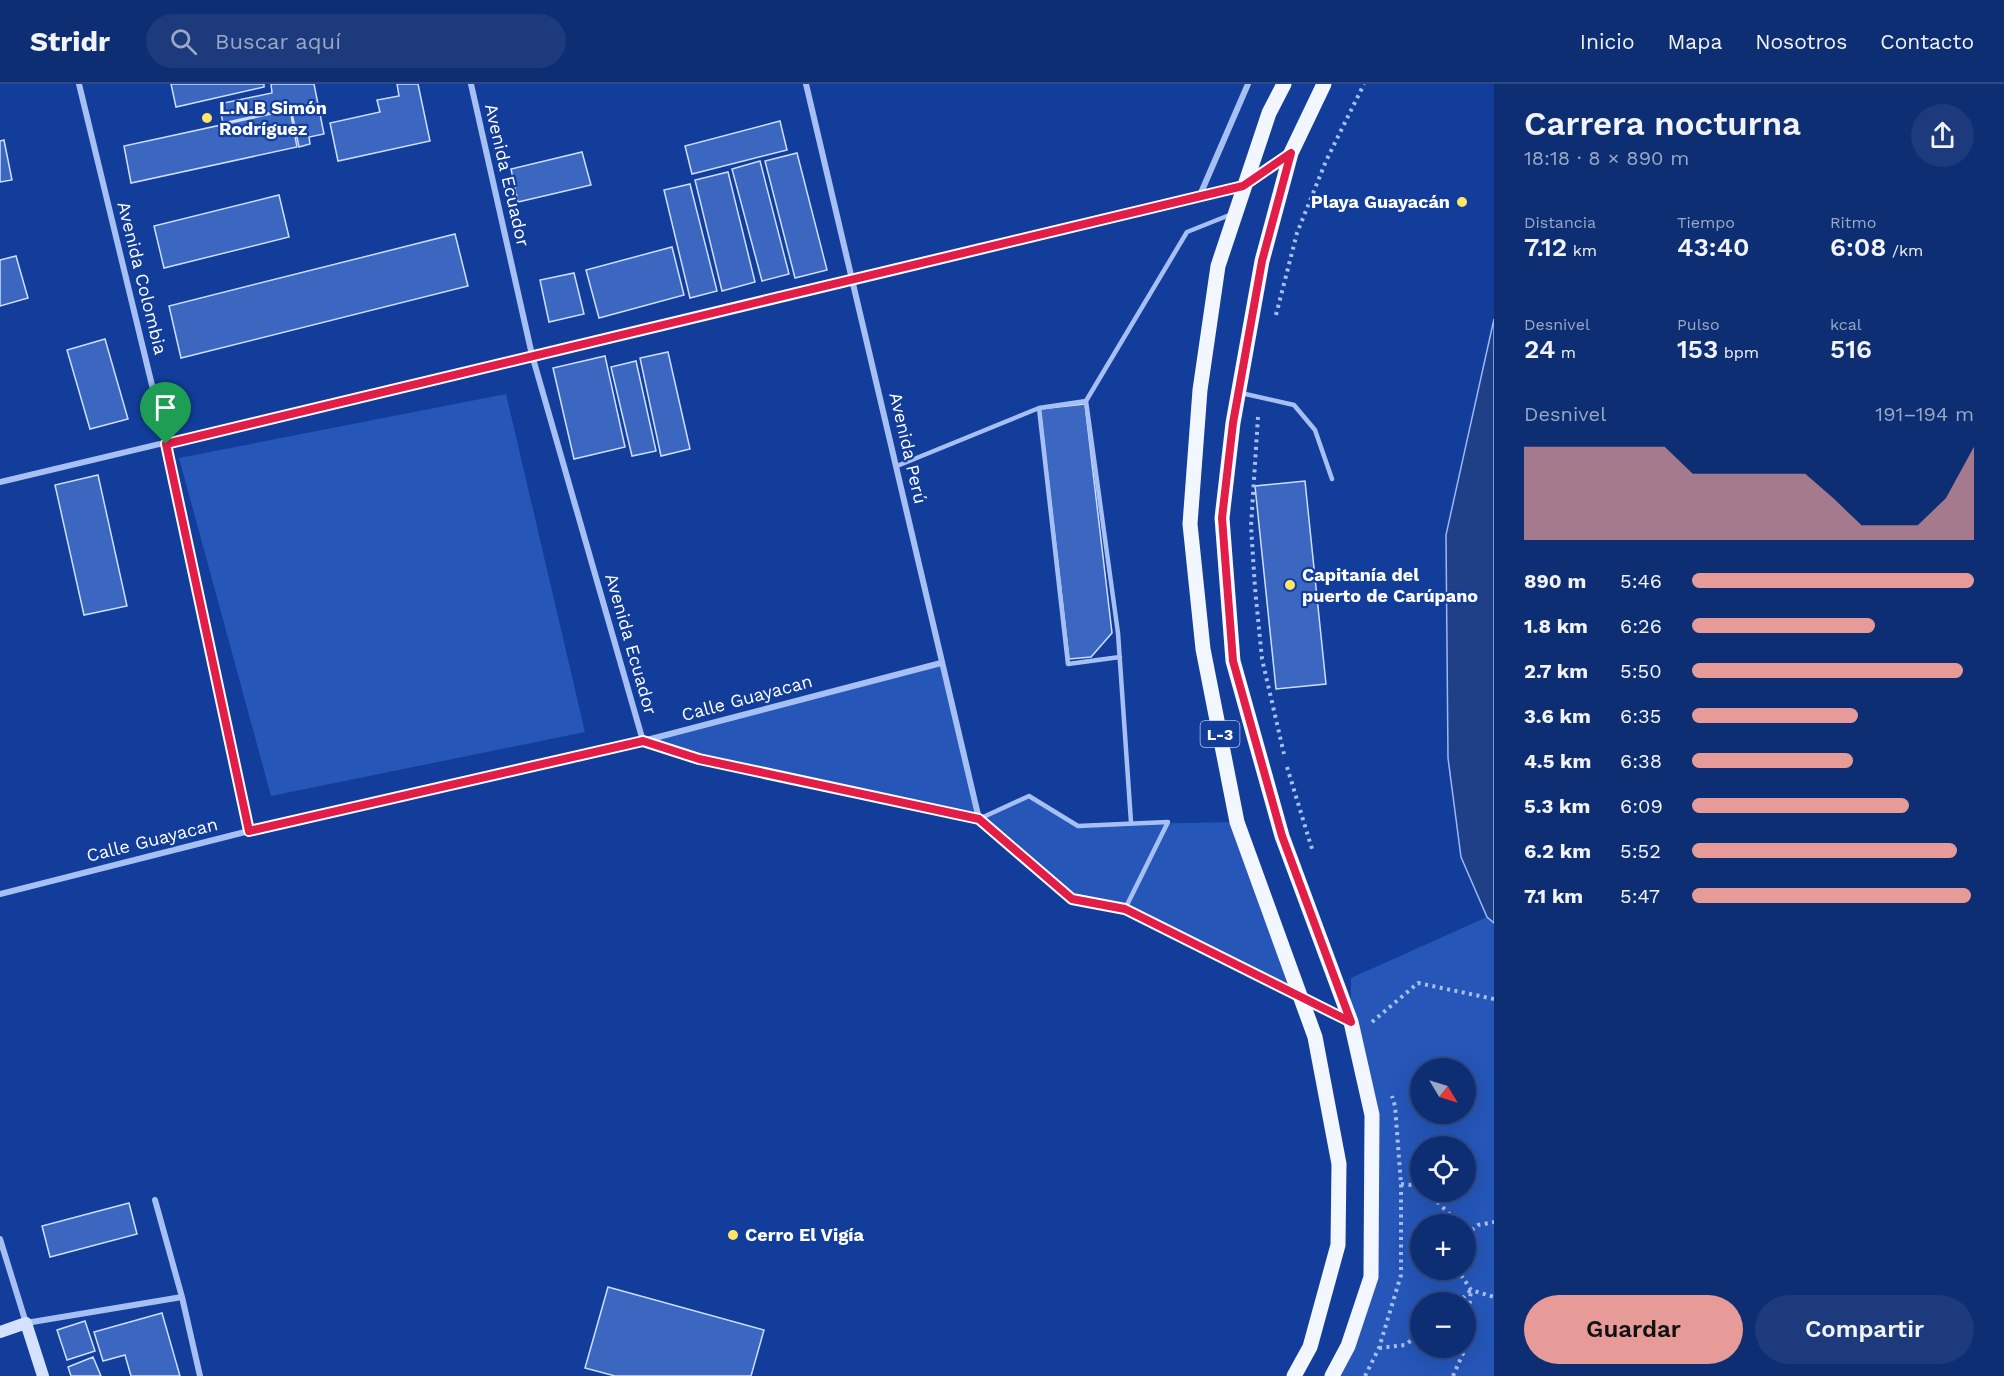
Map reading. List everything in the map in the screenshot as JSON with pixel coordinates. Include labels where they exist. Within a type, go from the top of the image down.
[{"type":"main road","name":"L-3","points":[[1284,84],[1269,113],[1243,186],[1216,277],[1200,390],[1190,524],[1203,649],[1237,822],[1315,1037],[1338,1164],[1338,1245],[1310,1347],[1294,1376]]},
{"type":"main road","name":"L-3","points":[[1324,84],[1291,153],[1262,261],[1238,393],[1222,518],[1233,661],[1282,836],[1358,1018],[1372,1115],[1371,1277],[1348,1346],[1332,1376]]},
{"type":"main road","points":[[0,1332],[26,1323],[43,1376]]},
{"type":"street","name":"Avenida Colombia","points":[[79,84],[166,444],[249,831]]},
{"type":"street","name":"Avenida Ecuador","points":[[471,84],[532,355],[643,741],[699,759],[979,819],[1072,899],[1125,909],[1301,996],[1358,1018]]},
{"type":"street","name":"Avenida Perú","points":[[806,84],[854,278],[941,663],[979,819]]},
{"type":"street","points":[[1200,195],[1248,84]]},
{"type":"street","points":[[0,482],[1243,186],[1291,153]]},
{"type":"street","name":"Calle Guayacan","points":[[0,894],[249,831],[643,741],[941,663]]},
{"type":"street","points":[[154,1200],[182,1298],[200,1376]]},
{"type":"street","points":[[0,1239],[26,1323],[182,1298]]},
{"type":"lane","points":[[1131,822],[1120,657],[1086,401],[1187,232],[1234,213]]},
{"type":"lane","points":[[1238,393],[1294,405],[1305,416],[1322,442],[1332,479]]},
{"type":"lane","points":[[897,466],[1039,408],[1086,401]]},
{"type":"lane","points":[[1039,408],[1068,664],[1120,657]]},
{"type":"lane","points":[[979,819],[1029,796],[1078,825],[1168,822],[1125,909]]},
{"type":"path","points":[[1274,325],[1298,233],[1326,161],[1364,84]]},
{"type":"path","points":[[1261,397],[1251,525],[1262,659],[1284,756],[1313,853]]},
{"type":"path","points":[[1358,1018],[1369,1024],[1418,983],[1494,999]]},
{"type":"path","points":[[1365,1376],[1378,1348],[1401,1275],[1401,1184],[1395,1106],[1389,1085]]},
{"type":"path","points":[[1401,1184],[1410,1185]]},
{"type":"path","points":[[1437,1202],[1449,1214]]},
{"type":"path","points":[[1476,1226],[1494,1222]]},
{"type":"path","points":[[1465,1280],[1472,1290],[1494,1297]]},
{"type":"path","points":[[1453,1376],[1465,1349],[1472,1290]]},
{"type":"path","points":[[1378,1348],[1405,1345],[1410,1341]]},
{"type":"shaded area","points":[[1494,319],[1494,923],[1487,917],[1461,857],[1448,758],[1446,535]]},
{"type":"shaded area","points":[[506,394],[585,732],[271,796],[179,458]]},
{"type":"shaded area","points":[[941,663],[979,819],[699,759],[643,741]]},
{"type":"shaded area","points":[[1029,796],[1078,825],[1237,822],[1301,996],[1125,909],[1072,899],[979,819]]},
{"type":"shaded area","points":[[1487,917],[1494,923],[1494,1376],[1332,1376],[1371,1277],[1372,1115],[1351,1022],[1351,978]]},
{"type":"building","points":[[171,84],[264,84],[264,87],[176,107]]},
{"type":"building","points":[[271,84],[314,84],[324,134],[309,137],[310,144],[299,147],[291,108],[223,123],[219,104],[272,93]]},
{"type":"building","points":[[397,84],[418,84],[430,141],[338,161],[330,123],[380,112],[377,100],[399,96]]},
{"type":"building","points":[[290,110],[297,147],[131,183],[124,146]]},
{"type":"building","points":[[780,121],[787,150],[692,174],[685,146]]},
{"type":"building","points":[[4,140],[12,180],[0,182],[0,141]]},
{"type":"building","points":[[582,152],[591,185],[518,202],[511,169]]},
{"type":"building","points":[[797,153],[827,270],[795,278],[765,161]]},
{"type":"building","points":[[760,161],[789,274],[762,281],[732,169]]},
{"type":"building","points":[[728,172],[755,282],[722,291],[695,180]]},
{"type":"building","points":[[690,184],[717,291],[690,298],[664,190]]},
{"type":"building","points":[[279,195],[289,237],[164,268],[154,226]]},
{"type":"building","points":[[455,234],[468,286],[181,358],[169,306]]},
{"type":"building","points":[[672,247],[684,295],[599,318],[586,270]]},
{"type":"building","points":[[16,256],[28,298],[0,306],[0,260]]},
{"type":"building","points":[[574,273],[584,314],[549,322],[540,280]]},
{"type":"building","points":[[105,339],[128,419],[90,429],[67,350]]},
{"type":"building","points":[[668,352],[690,449],[661,456],[640,358]]},
{"type":"building","points":[[605,356],[625,447],[574,459],[553,368]]},
{"type":"building","points":[[636,361],[656,451],[632,456],[611,367]]},
{"type":"building","points":[[1085,404],[1112,633],[1091,657],[1069,659],[1040,409]]},
{"type":"building","points":[[98,475],[127,606],[84,615],[55,485]]},
{"type":"building","name":"Capitanía del puerto de Carúpano","points":[[1305,481],[1326,684],[1276,689],[1255,486]]},
{"type":"building","points":[[129,1203],[137,1234],[50,1257],[42,1226]]},
{"type":"building","points":[[608,1287],[764,1330],[751,1376],[615,1376],[585,1368]]},
{"type":"building","points":[[162,1313],[180,1376],[131,1376],[125,1355],[103,1361],[94,1332]]},
{"type":"building","points":[[85,1321],[95,1351],[67,1360],[57,1330]]},
{"type":"building","points":[[93,1357],[101,1376],[71,1376],[68,1367]]},
{"type":"place","name":"L.N.B Simón Rodríguez","points":[[207,118]]},
{"type":"place","name":"Playa Guayacán","points":[[1462,202]]},
{"type":"place","name":"Capitanía del puerto de Carúpano","points":[[1290,585]]},
{"type":"place","name":"Cerro El Vigía","points":[[733,1235]]},
{"type":"route","points":[[1291,153],[1262,261],[1233,423],[1222,518],[1233,661],[1282,836],[1351,1022],[1125,909],[1072,899],[979,819],[699,759],[643,741],[249,831],[166,444],[1243,186],[1291,153]]}]
